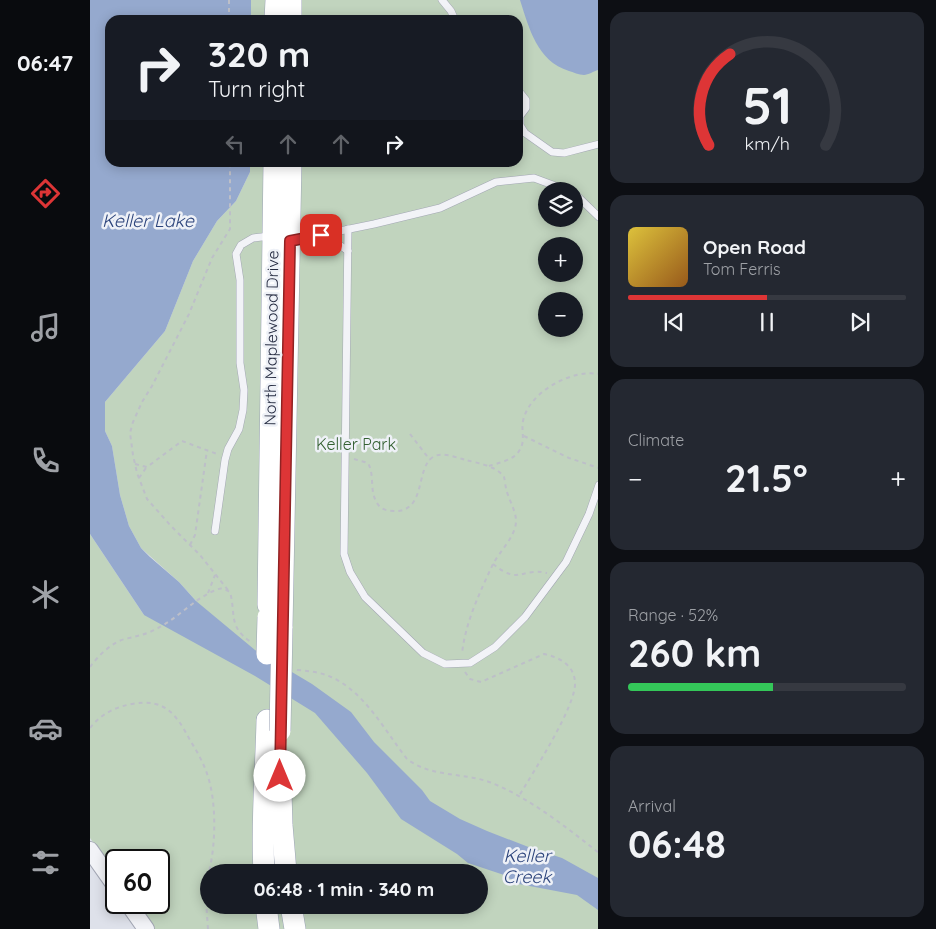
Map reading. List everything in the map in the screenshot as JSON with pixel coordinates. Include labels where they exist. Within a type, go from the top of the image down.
[{"type":"main road","points":[[275,15],[276,0]]},
{"type":"main road","points":[[292,0],[292,15]]},
{"type":"main road","name":"North Maplewood Drive","points":[[275,167],[282,238]]},
{"type":"main road","name":"North Maplewood Drive","points":[[264,864],[264,810],[273,726],[282,238],[290,167]]},
{"type":"main road","name":"North Maplewood Drive","points":[[273,726],[285,864]]},
{"type":"main road","points":[[267,914],[269,929]]},
{"type":"main road","points":[[292,914],[294,929]]},
{"type":"street","points":[[90,850],[105,871]]},
{"type":"street","points":[[135,914],[146,929]]},
{"type":"lane","points":[[442,0],[453,15]]},
{"type":"lane","points":[[523,96],[526,100],[526,108],[523,112]]},
{"type":"lane","points":[[523,130],[525,134],[552,152],[564,152],[597,146]]},
{"type":"lane","points":[[214,531],[226,457],[228,449],[239,429],[243,410],[244,390],[240,363],[240,280],[236,254],[241,245],[253,238],[321,235],[440,208],[496,182],[534,178],[545,182]]},
{"type":"lane","points":[[583,202],[598,217]]},
{"type":"lane","points":[[348,229],[344,554],[350,572],[365,597],[423,653],[445,664],[470,663],[495,647],[525,617],[556,576],[566,562],[589,514],[598,485]]},
{"type":"lane","points":[[321,235],[331,239],[348,252]]},
{"type":"path","points":[[229,0],[229,15]]},
{"type":"path","points":[[230,167],[230,229],[212,258],[190,314],[133,422],[130,433],[135,464],[147,499],[230,592],[235,627],[239,633],[256,645]]},
{"type":"path","points":[[345,455],[368,463],[371,469],[371,486],[378,505],[386,510],[395,511],[403,509],[414,502],[425,468],[433,457],[441,455],[489,466],[499,463],[518,453],[523,444],[523,422],[527,411],[546,391],[555,384],[572,376],[585,373],[598,374]]},
{"type":"path","points":[[410,434],[430,460]]},
{"type":"path","points":[[524,436],[569,458],[598,468]]},
{"type":"path","points":[[139,478],[147,467],[182,441],[226,457]]},
{"type":"path","points":[[190,545],[195,535],[207,450]]},
{"type":"path","points":[[135,464],[147,467]]},
{"type":"path","points":[[493,564],[503,572],[511,575],[519,576],[537,571],[556,576]]},
{"type":"path","points":[[90,667],[110,646],[124,639],[147,634],[159,628],[204,597],[208,593],[215,575]]},
{"type":"path","points":[[208,593],[222,588],[230,592]]},
{"type":"path","points":[[293,670],[321,674],[348,687],[371,709],[401,752],[413,764],[449,775],[479,778],[519,796],[562,825],[598,853]]},
{"type":"path","points":[[90,728],[99,718],[112,709],[137,703],[151,703],[164,706],[180,722],[206,769],[210,780],[215,831],[210,864]]},
{"type":"path","points":[[207,914],[208,929]]},
{"type":"green space","name":"Keller Park","points":[[251,0],[598,0],[598,929],[154,929],[143,914],[170,914],[170,849],[105,849],[105,859],[90,838],[90,534],[144,615],[196,601],[179,582],[141,548],[129,526],[120,495],[112,446],[105,431],[105,402],[165,331],[193,261],[217,221],[236,201],[250,172],[250,167],[523,167],[523,15],[251,15]]},
{"type":"water","name":"Keller Lake","points":[[90,0],[251,0],[251,15],[105,15],[105,167],[250,167],[250,172],[236,201],[217,221],[193,261],[165,331],[105,402],[105,431],[112,446],[120,495],[129,526],[141,548],[179,582],[196,601],[255,650],[312,684],[351,712],[374,742],[422,790],[430,801],[460,819],[531,848],[562,858],[598,878],[598,910],[577,895],[519,884],[504,875],[488,870],[488,864],[468,863],[401,819],[367,773],[315,713],[255,676],[144,615],[90,534]]},
{"type":"water","points":[[520,0],[598,0],[598,70],[586,75],[580,75],[549,60],[542,52],[531,32]]},
{"type":"route","points":[[280,776],[290,241],[321,235]]},
{"type":"water label","name":"Keller Creek","points":[[527,866]]}]
